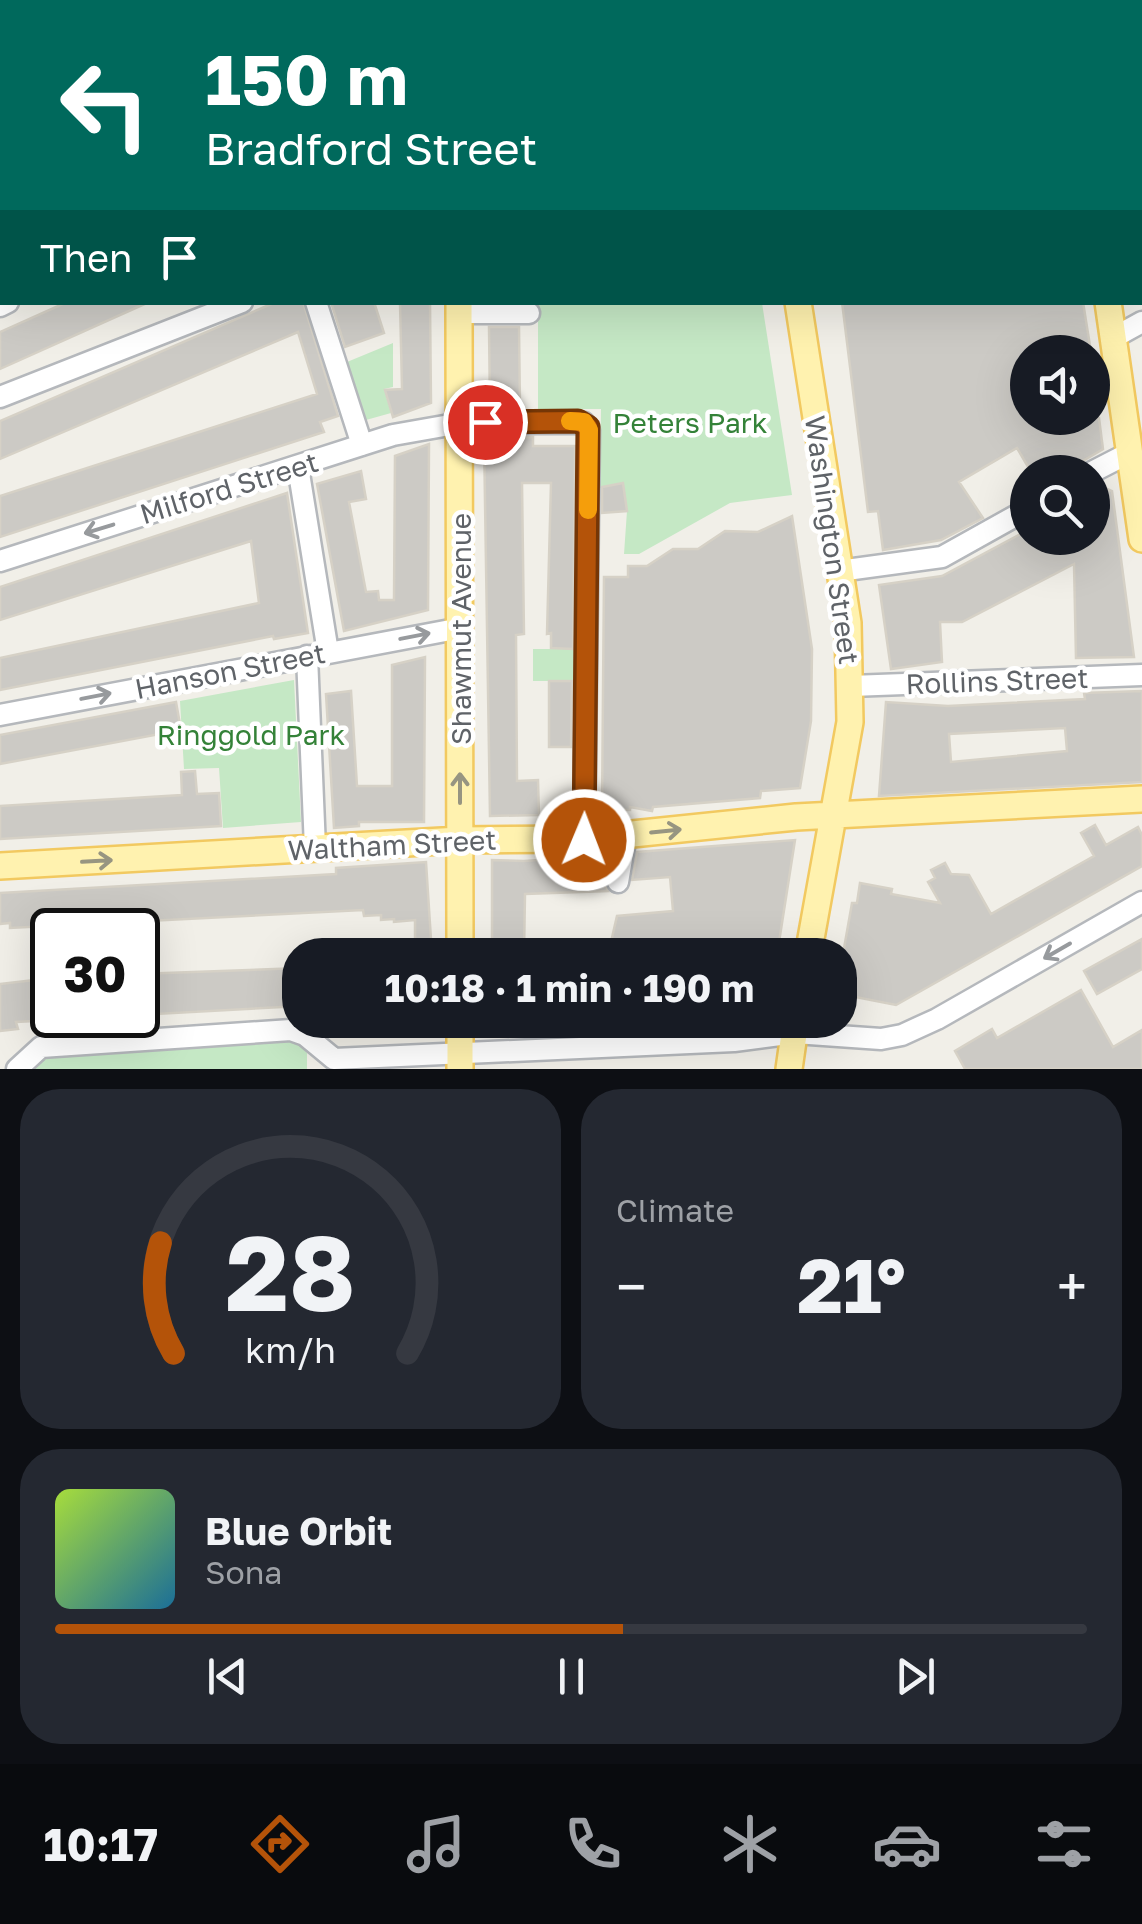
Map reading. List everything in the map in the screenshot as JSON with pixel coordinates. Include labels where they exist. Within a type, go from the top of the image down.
[{"type":"main road","name":"Washington Street","points":[[798,305],[848,623],[851,686],[850,722],[811,938]]},
{"type":"main road","points":[[1108,305],[1142,540]]},
{"type":"main road","name":"Shawmut Avenue","points":[[459,308],[460,938]]},
{"type":"main road","name":"Waltham Street","points":[[0,866],[460,840],[584,840],[834,816],[1142,799]]},
{"type":"main road","points":[[788,1069],[794,1038]]},
{"type":"street","points":[[0,397],[234,305]]},
{"type":"street","points":[[317,305],[362,445]]},
{"type":"street","points":[[459,308],[529,313]]},
{"type":"street","points":[[1113,338],[1142,322]]},
{"type":"street","name":"Milford Street","points":[[0,560],[393,435],[461,423],[578,421],[588,427],[584,840]]},
{"type":"street","points":[[1110,463],[1130,453]]},
{"type":"street","points":[[298,468],[317,654],[315,848]]},
{"type":"street","points":[[840,572],[942,557],[1010,519]]},
{"type":"street","name":"Hanson Street","points":[[0,715],[460,628]]},
{"type":"street","name":"Rollins Street","points":[[851,686],[1142,675]]},
{"type":"street","points":[[618,882],[624,847]]},
{"type":"street","points":[[857,1035],[881,1039],[902,1035],[937,1019],[1142,902]]},
{"type":"street","points":[[17,1069],[41,1046],[291,1030],[305,1035],[330,1064],[460,1060],[746,1038]]},
{"type":"green space","name":"Peters Park","points":[[538,305],[762,305],[792,495],[730,503],[639,554],[624,554],[627,511],[623,484],[600,488],[601,409],[538,409]]},
{"type":"green space","points":[[393,343],[393,387],[384,389],[391,413],[366,420],[347,362]]},
{"type":"green space","points":[[533,649],[574,649],[574,681],[533,681]]},
{"type":"green space","name":"Ringgold Park","points":[[294,680],[301,822],[223,828],[219,768],[184,769],[180,701]]},
{"type":"green space","points":[[290,1041],[307,1053],[307,1069],[28,1069],[37,1058]]},
{"type":"building","points":[[60,305],[142,305],[0,369],[0,332]]},
{"type":"building","points":[[269,305],[304,305],[338,416],[320,422],[324,432],[0,537],[0,496],[317,394],[298,332],[0,459],[0,421]]},
{"type":"building","points":[[332,305],[375,305],[384,333],[345,347]]},
{"type":"building","points":[[400,305],[430,305],[431,403],[393,417],[385,390],[402,389]]},
{"type":"building","points":[[842,305],[1083,305],[1088,335],[1010,335],[1010,435],[1101,435],[1103,449],[1093,455],[1021,455],[1017,448],[959,482],[983,518],[941,540],[883,550],[878,511],[868,512]]},
{"type":"building","points":[[489,327],[519,327],[520,408],[490,409]]},
{"type":"building","points":[[533,437],[533,446],[575,446],[573,649],[551,648],[551,633],[547,634],[551,483],[522,483],[524,634],[516,635],[517,781],[538,780],[539,815],[490,816],[484,438]]},
{"type":"building","points":[[429,444],[428,610],[344,631],[317,484],[361,471],[366,499],[349,502],[366,592],[378,591],[379,600],[394,600],[395,456]]},
{"type":"building","points":[[623,483],[627,511],[602,513],[602,487]]},
{"type":"building","points":[[1110,490],[1134,657],[1076,658],[1074,564],[962,622],[940,622],[942,662],[891,669],[879,585],[942,576],[1010,540],[1010,555],[1110,555]]},
{"type":"building","points":[[287,493],[308,633],[274,639],[273,636],[0,690],[0,658],[259,603],[251,541],[0,620],[0,587]]},
{"type":"building","points":[[792,516],[812,649],[811,721],[800,788],[761,791],[760,798],[653,807],[652,811],[630,807],[602,810],[604,577],[628,577],[628,566],[647,566],[673,549],[698,549],[725,531],[758,532]]},
{"type":"building","points":[[425,657],[424,822],[359,822],[359,826],[334,828],[326,694],[351,691],[357,786],[392,786],[392,665]]},
{"type":"building","points":[[549,681],[572,681],[571,747],[549,747]]},
{"type":"building","points":[[1142,691],[1142,782],[879,796],[886,702],[948,706],[1085,699],[1084,693]],"holes":[[[1065,728],[1067,751],[951,762],[949,734]]]},
{"type":"building","points":[[176,702],[181,730],[0,764],[0,735]]},
{"type":"building","points":[[195,771],[197,794],[219,793],[221,826],[0,839],[0,806],[182,795],[181,772]]},
{"type":"building","points":[[1095,825],[1106,845],[1138,827],[1142,835],[1142,866],[896,1005],[857,997],[857,938],[846,938],[860,883],[892,889],[891,894],[940,903],[928,882],[935,878],[931,870],[945,863],[951,874],[969,875],[991,914],[1094,856],[1081,833]]},
{"type":"building","points":[[795,840],[780,938],[612,938],[617,916],[673,911],[670,877],[632,880],[637,852]]},
{"type":"building","points":[[609,855],[604,881],[608,891],[525,894],[524,938],[492,938],[492,860]]},
{"type":"building","points":[[426,862],[431,938],[415,938],[415,920],[381,920],[381,915],[364,916],[363,910],[160,920],[160,908],[30,908],[30,927],[0,924],[0,893],[336,874],[336,868]]},
{"type":"building","points":[[1142,939],[1142,969],[1097,994],[1084,971]]},
{"type":"building","points":[[282,969],[282,1007],[160,1014],[160,973]]},
{"type":"building","points":[[30,981],[30,1021],[16,1022],[18,1029],[0,1031],[0,984]]},
{"type":"building","points":[[1081,990],[1113,1047],[1142,1030],[1142,1069],[965,1069],[955,1051],[992,1029],[997,1038]]},
{"type":"slow traffic","points":[[570,421],[584,422],[589,430],[588,510]]},
{"type":"route","points":[[485,422],[578,421],[584,422],[589,430],[584,840]]}]
